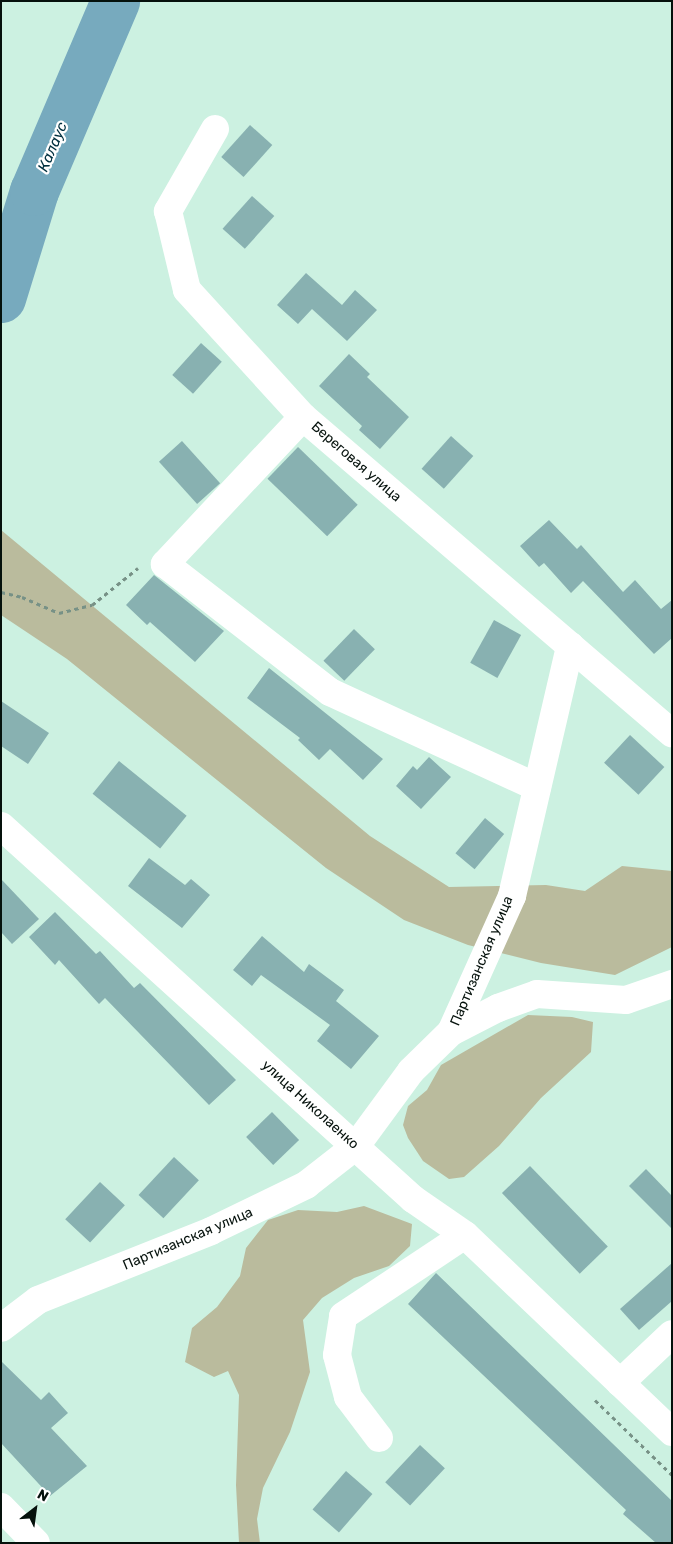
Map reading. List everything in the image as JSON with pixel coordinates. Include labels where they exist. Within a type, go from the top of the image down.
[{"type":"street","name":"Береговая улица","points":[[215,129],[168,211],[187,290],[303,417],[672,733]]},
{"type":"street","points":[[303,417],[165,564],[330,692],[537,787]]},
{"type":"street","name":"Партизанская улица","points":[[1,1328],[38,1300],[211,1232],[306,1185],[356,1146],[411,1071],[451,1032],[512,896],[570,646]]},
{"type":"street","name":"улица Николаенко","points":[[1,826],[413,1199],[465,1235],[672,1432]]},
{"type":"street","points":[[451,1032],[498,1008],[537,994],[626,1000],[672,984]]},
{"type":"street","points":[[379,1438],[348,1397],[337,1355],[343,1316],[465,1235]]},
{"type":"street","points":[[620,1383],[672,1334]]},
{"type":"street","points":[[1,1507],[36,1543]]},
{"type":"path","points":[[1,592],[22,596],[60,613],[92,605],[125,582],[146,560],[174,556]]},
{"type":"green space","points":[[1,530],[370,836],[449,887],[546,885],[585,891],[622,866],[672,871],[672,947],[615,975],[541,963],[468,945],[404,920],[326,868],[67,659],[1,615]]},
{"type":"green space","points":[[528,1015],[572,1017],[593,1022],[591,1052],[541,1098],[499,1146],[464,1177],[449,1179],[423,1161],[408,1138],[403,1125],[408,1106],[427,1090],[441,1065]]},
{"type":"green space","points":[[364,1206],[412,1224],[410,1246],[389,1266],[354,1278],[322,1298],[303,1320],[310,1372],[290,1432],[263,1488],[257,1519],[260,1543],[239,1543],[236,1485],[239,1395],[228,1371],[214,1377],[185,1362],[192,1328],[217,1307],[240,1276],[246,1248],[268,1220],[298,1210],[337,1212]]},
{"type":"building","points":[[250,125],[272,145],[244,177],[221,157]]},
{"type":"building","points":[[252,196],[274,216],[245,249],[223,229]]},
{"type":"building","points":[[306,273],[342,305],[355,290],[377,310],[347,341],[312,309],[298,324],[277,305]]},
{"type":"building","points":[[201,343],[222,362],[193,394],[172,375]]},
{"type":"building","points":[[349,354],[370,374],[367,377],[409,417],[380,449],[359,430],[362,426],[319,386]]},
{"type":"building","points":[[451,436],[473,456],[444,489],[422,469]]},
{"type":"building","points":[[182,441],[220,483],[197,504],[159,462]]},
{"type":"building","points":[[298,447],[358,505],[327,536],[267,479]]},
{"type":"building","points":[[549,520],[577,549],[581,545],[623,592],[635,580],[661,609],[672,600],[672,638],[654,654],[583,581],[571,593],[544,563],[539,567],[520,546]]},
{"type":"building","points":[[154,575],[224,631],[195,662],[150,622],[147,625],[126,605]]},
{"type":"building","points":[[494,620],[521,635],[497,678],[470,663]]},
{"type":"building","points":[[354,629],[375,649],[344,681],[323,661]]},
{"type":"building","points":[[269,668],[383,759],[363,780],[330,749],[319,760],[298,740],[300,738],[247,698]]},
{"type":"building","points":[[1,701],[49,733],[28,764],[1,746]]},
{"type":"building","points":[[630,735],[664,767],[638,795],[604,763]]},
{"type":"building","points":[[429,757],[451,777],[421,809],[396,786],[413,766],[417,770]]},
{"type":"building","points":[[119,761],[187,816],[160,848],[93,794]]},
{"type":"building","points":[[485,818],[504,834],[475,869],[455,853]]},
{"type":"building","points":[[149,858],[185,885],[191,879],[210,895],[182,928],[128,886]]},
{"type":"building","points":[[1,879],[39,919],[12,944],[1,932]]},
{"type":"building","points":[[55,912],[96,954],[100,951],[134,988],[140,983],[236,1080],[209,1105],[105,998],[99,1004],[59,960],[55,965],[29,937]]},
{"type":"building","points":[[262,936],[304,972],[309,964],[344,990],[336,1001],[379,1036],[351,1069],[317,1041],[330,1025],[261,975],[252,986],[233,970]]},
{"type":"building","points":[[272,1112],[299,1140],[273,1165],[246,1137]]},
{"type":"building","points":[[174,1157],[199,1180],[163,1218],[139,1195]]},
{"type":"building","points":[[530,1166],[608,1247],[580,1274],[502,1193]]},
{"type":"building","points":[[646,1169],[672,1196],[672,1229],[629,1186]]},
{"type":"building","points":[[100,1182],[125,1205],[90,1242],[65,1219]]},
{"type":"building","points":[[672,1263],[672,1301],[639,1330],[620,1309]]},
{"type":"building","points":[[436,1273],[672,1501],[672,1543],[656,1543],[623,1514],[626,1510],[408,1304]]},
{"type":"building","points":[[1,1361],[41,1400],[49,1392],[68,1413],[51,1428],[87,1466],[50,1496],[1,1443]]},
{"type":"building","points":[[420,1445],[445,1468],[410,1505],[385,1482]]},
{"type":"building","points":[[346,1471],[372,1494],[339,1532],[313,1509]]},
{"type":"waterway","name":"Калаус","points":[[1,298],[34,191],[115,1]]}]
